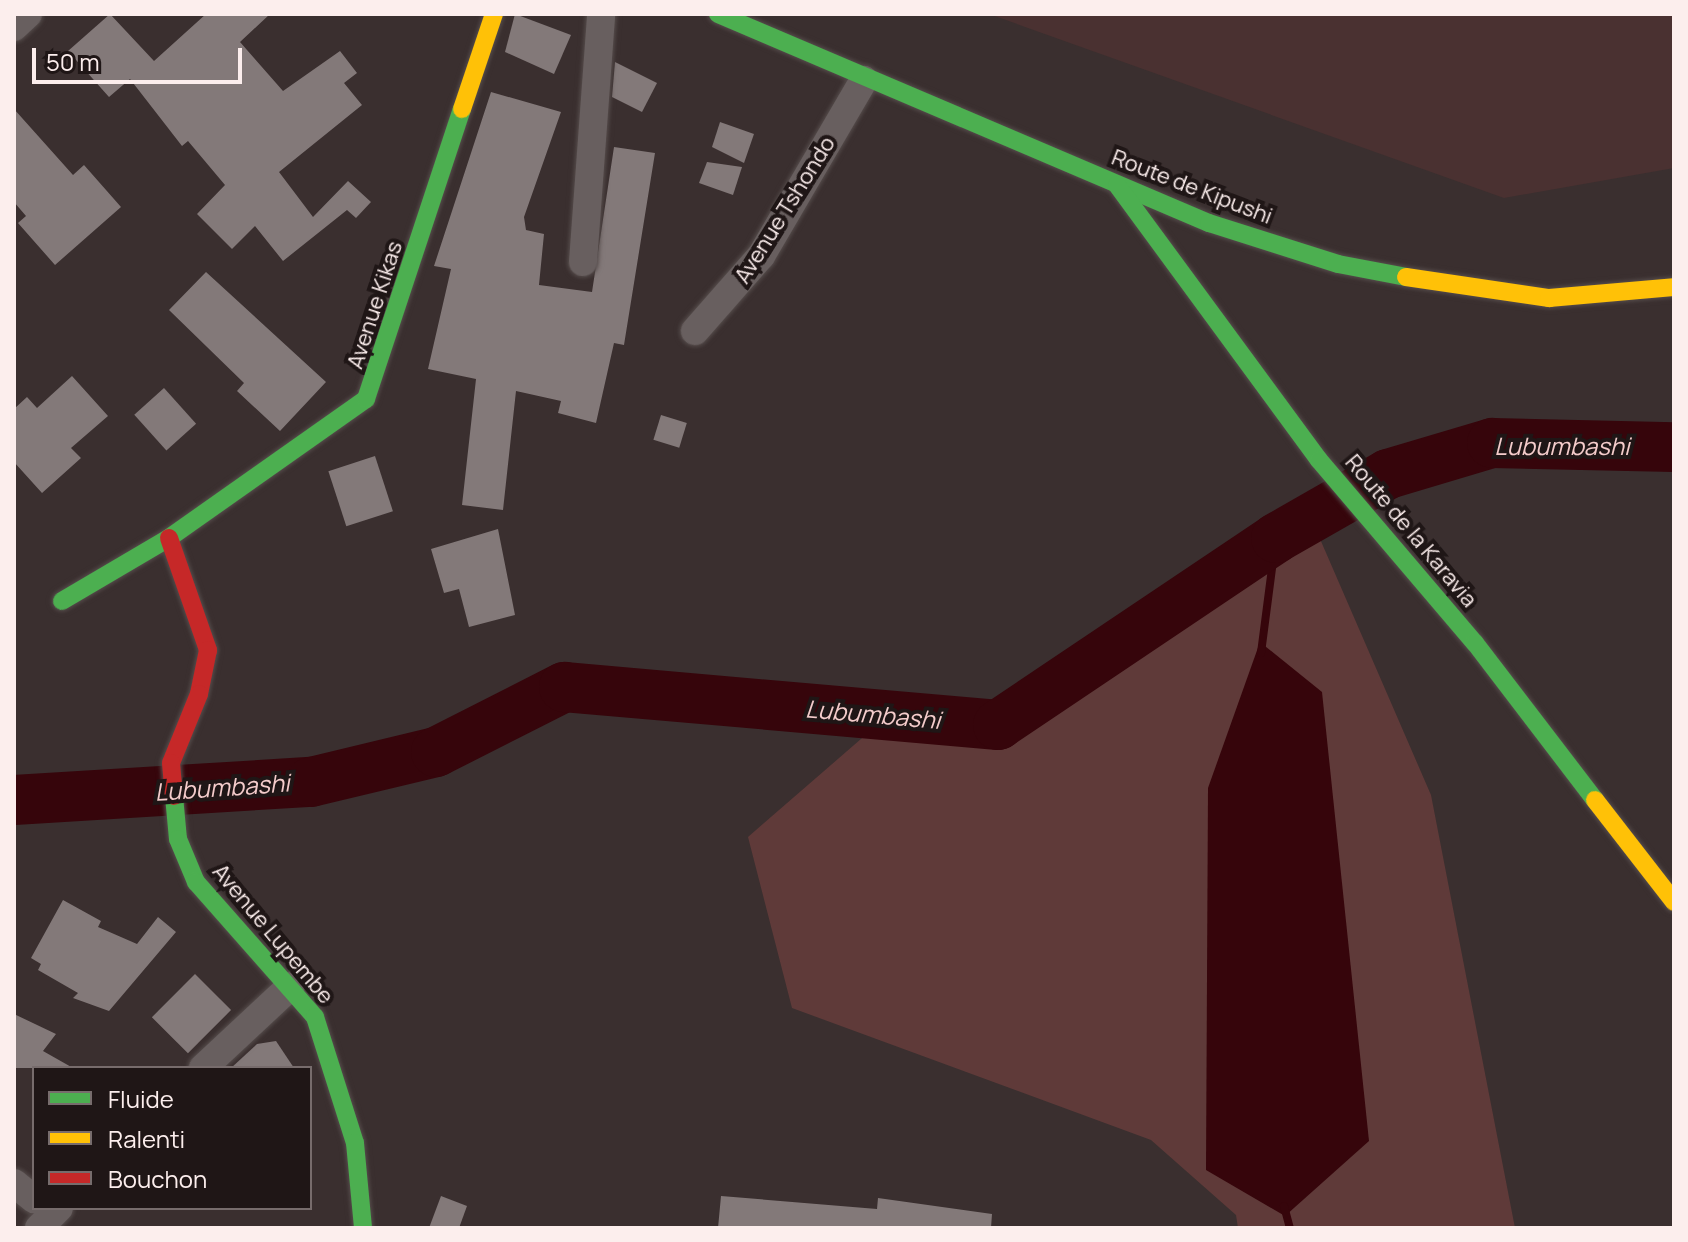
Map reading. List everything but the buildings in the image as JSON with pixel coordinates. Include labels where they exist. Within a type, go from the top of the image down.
[{"type":"main road","name":"Avenue Kikas","points":[[62,601],[169,538],[366,399],[494,14]]},
{"type":"main road","name":"Route de Kipushi","points":[[718,14],[864,80],[1117,185],[1299,252],[1437,287],[1549,298],[1674,287]]},
{"type":"main road","name":"Route de la Karavia","points":[[1117,185],[1319,460],[1601,800],[1674,902]]},
{"type":"main road","name":"Avenue Lupembe","points":[[169,538],[208,650],[199,694],[171,763],[174,824],[196,882],[291,986],[315,1017],[332,1060],[364,1187],[363,1228]]},
{"type":"street","points":[[14,27],[28,14]]},
{"type":"street","points":[[583,262],[601,14]]},
{"type":"street","name":"Avenue Tshondo","points":[[695,331],[761,256],[864,80]]},
{"type":"street","points":[[205,1066],[291,986]]},
{"type":"street","points":[[14,1183],[32,1199]]},
{"type":"shaded area","points":[[989,14],[1674,14],[1674,168],[1504,198]]},
{"type":"shaded area","points":[[1317,532],[1431,795],[1515,1228],[1238,1228],[1236,1215],[1151,1140],[792,1008],[748,837],[869,732],[996,734],[1166,612]]},
{"type":"shaded area","points":[[1260,642],[1322,692],[1369,1141],[1285,1216],[1206,1170],[1208,788]]},
{"type":"waterway","name":"Lubumbashi","points":[[14,800],[311,782],[436,752],[564,687],[998,725],[1276,538],[1388,474],[1492,443],[1674,447]]},
{"type":"waterway","points":[[1261,653],[1276,538]]},
{"type":"waterway","points":[[1284,1206],[1290,1228]]},
{"type":"traffic: fast","points":[[718,14],[1209,223],[1338,264],[1406,277]]},
{"type":"traffic: fast","points":[[62,601],[169,538],[366,399],[462,109]]},
{"type":"traffic: fast","points":[[1117,185],[1319,460],[1475,643],[1595,800]]},
{"type":"traffic: fast","points":[[174,796],[178,839],[196,882],[315,1017],[355,1143],[363,1228]]},
{"type":"traffic: slow","points":[[462,109],[494,14]]},
{"type":"traffic: slow","points":[[1406,277],[1549,298],[1674,287]]},
{"type":"traffic: slow","points":[[1595,800],[1674,902]]},
{"type":"traffic: jam","points":[[169,538],[208,650],[199,694],[171,763],[174,796]]}]
